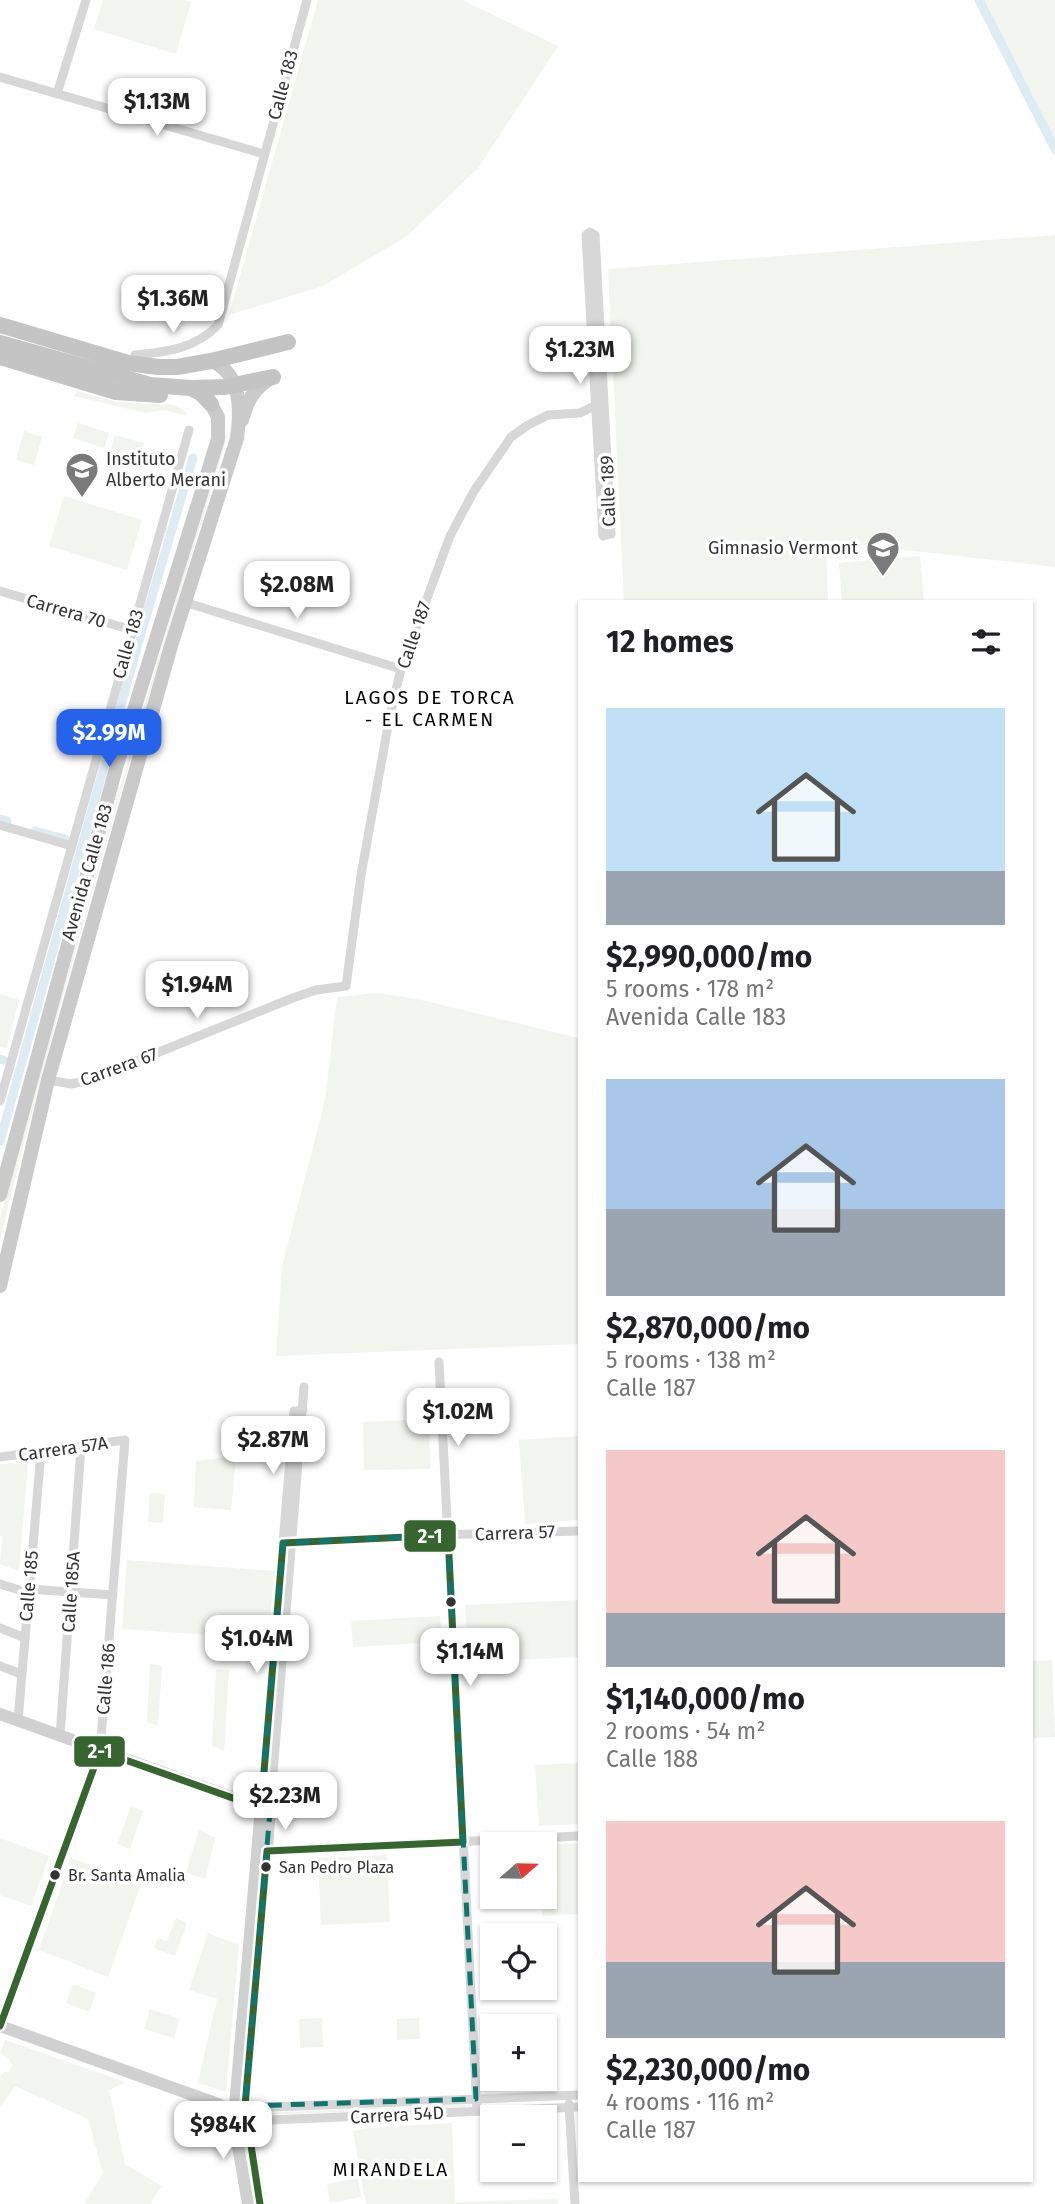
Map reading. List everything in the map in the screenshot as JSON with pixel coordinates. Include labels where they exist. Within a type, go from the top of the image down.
[{"type":"highway","points":[[0,315],[135,355],[173,361],[211,361]]},
{"type":"highway","points":[[0,325],[142,366],[177,367],[288,342]]},
{"type":"highway","points":[[0,343],[202,397]]},
{"type":"highway","points":[[0,357],[116,392],[202,397],[235,385],[272,377]]},
{"type":"main road","points":[[211,361],[228,371],[235,385]]},
{"type":"main road","points":[[237,438],[249,397],[272,377]]},
{"type":"main road","name":"Avenida Calle 183","points":[[0,1286],[48,1080],[184,602],[237,438],[239,416],[235,385]]},
{"type":"main road","name":"Avenida Calle 183","points":[[0,1195],[116,768],[219,433],[218,417],[202,397]]},
{"type":"street","points":[[57,94],[86,0]]},
{"type":"street","name":"Calle 183","points":[[135,355],[180,348],[201,340],[218,325],[307,0]]},
{"type":"street","points":[[0,78],[264,154]]},
{"type":"street","name":"Calle 189","points":[[590,232],[595,235],[611,534],[603,536],[596,405],[586,235],[590,232]]},
{"type":"street","name":"Calle 187","points":[[346,986],[380,764],[401,668],[450,536],[474,491],[501,450],[520,430],[548,415],[580,413],[596,405]]},
{"type":"street","name":"Calle 183","points":[[0,1101],[5,1067],[72,846],[189,430]]},
{"type":"street","name":"Carrera 70","points":[[0,591],[132,630]]},
{"type":"street","points":[[184,602],[401,668]]},
{"type":"street","points":[[0,825],[72,846]]},
{"type":"street","name":"Carrera 67","points":[[48,1080],[71,1084],[90,1080],[290,999],[316,990],[346,986]]},
{"type":"street","points":[[439,1362],[477,2111]]},
{"type":"street","points":[[248,2204],[239,2154],[240,2111],[287,1543],[304,1387]]},
{"type":"street","name":"Carrera 57A","points":[[0,1457],[125,1440]]},
{"type":"street","name":"Calle 186","points":[[1,2026],[100,1751],[125,1440]]},
{"type":"street","name":"Calle 185A","points":[[61,1736],[81,1447]]},
{"type":"street","name":"Calle 185","points":[[18,1720],[41,1452]]},
{"type":"street","name":"Carrera 57","points":[[287,1543],[578,1531]]},
{"type":"street","points":[[0,1584],[29,1591],[113,1595]]},
{"type":"street","points":[[0,1628],[25,1638]]},
{"type":"street","points":[[0,1666],[21,1674]]},
{"type":"street","points":[[0,1714],[266,1809]]},
{"type":"street","points":[[262,1851],[578,1836]]},
{"type":"street","name":"Carrera 54D","points":[[1,2026],[270,2120],[574,2107]]},
{"type":"street","points":[[568,2095],[574,2107],[575,2204]]},
{"type":"street","name":"Carrera 54D","points":[[240,2111],[578,2095]]},
{"type":"street","points":[[240,2111],[260,2204]]},
{"type":"highlighted area","points":[[448,1535],[476,2099],[245,2106],[270,1811],[261,1808],[283,1543]]},
{"type":"shaded area","points":[[103,0],[191,2],[176,54],[94,29]]},
{"type":"shaded area","points":[[318,0],[462,0],[558,46],[479,167],[407,236],[323,286],[229,315]]},
{"type":"shaded area","points":[[975,0],[1055,0],[1055,158]]},
{"type":"shaded area","points":[[1055,235],[1055,567],[826,541],[828,600],[624,600],[608,269]]},
{"type":"shaded area","points":[[77,391],[117,402],[174,405],[188,416],[164,410],[146,413],[74,396]]},
{"type":"shaded area","points":[[78,423],[109,433],[104,448],[73,438]]},
{"type":"shaded area","points":[[24,431],[42,437],[34,465],[16,460]]},
{"type":"shaded area","points":[[115,435],[144,443],[141,458],[111,449]]},
{"type":"shaded area","points":[[223,441],[226,441],[136,739],[51,1039],[0,1240],[0,1218],[104,841]]},
{"type":"shaded area","points":[[64,496],[142,520],[127,570],[49,546]]},
{"type":"shaded area","points":[[920,556],[924,600],[842,600],[839,563]]},
{"type":"shaded area","points":[[377,993],[417,999],[578,1038],[578,1344],[276,1356],[282,1266],[325,1101],[337,997]]},
{"type":"shaded area","points":[[0,994],[19,1000],[7,1048],[0,1047]]},
{"type":"shaded area","points":[[429,1419],[430,1469],[364,1470],[363,1422]]},
{"type":"shaded area","points":[[578,1436],[578,1520],[525,1524],[519,1440]]},
{"type":"shaded area","points":[[236,1456],[231,1510],[194,1507],[196,1461]]},
{"type":"shaded area","points":[[28,1463],[19,1571],[0,1564],[0,1464]]},
{"type":"shaded area","points":[[150,1493],[165,1494],[163,1523],[148,1522]]},
{"type":"shaded area","points":[[127,1560],[274,1571],[269,1639],[122,1629]]},
{"type":"shaded area","points":[[578,1600],[578,1657],[469,1662],[465,1605]]},
{"type":"shaded area","points":[[440,1616],[442,1642],[353,1647],[351,1621]]},
{"type":"shaded area","points":[[1052,1660],[1055,1737],[1033,1738],[1033,1661]]},
{"type":"shaded area","points":[[150,1664],[162,1666],[158,1726],[147,1722]]},
{"type":"shaded area","points":[[216,1669],[229,1670],[224,1751],[212,1746]]},
{"type":"shaded area","points":[[578,1763],[578,1824],[539,1826],[535,1765]]},
{"type":"shaded area","points":[[131,1806],[143,1811],[130,1849],[117,1844]]},
{"type":"shaded area","points":[[199,1830],[215,1838],[205,1879],[186,1873]]},
{"type":"shaded area","points":[[0,1838],[49,1856],[31,1906],[0,1895]]},
{"type":"shaded area","points":[[578,1843],[578,1914],[542,1916],[542,1909],[557,1909],[557,1844]]},
{"type":"shaded area","points":[[387,1855],[390,1922],[321,1925],[318,1858]]},
{"type":"shaded area","points":[[71,1858],[141,1884],[108,1977],[39,1950]]},
{"type":"shaded area","points":[[176,1918],[187,1923],[175,1956],[154,1948],[158,1938],[167,1941]]},
{"type":"shaded area","points":[[208,1933],[239,1945],[226,2092],[198,2083],[217,1999],[189,1990]]},
{"type":"shaded area","points":[[73,1984],[96,1993],[89,2012],[66,2003]]},
{"type":"shaded area","points":[[150,2009],[180,2019],[174,2038],[144,2029]]},
{"type":"shaded area","points":[[322,2018],[323,2047],[300,2048],[299,2019]]},
{"type":"shaded area","points":[[419,2018],[420,2039],[397,2040],[397,2019]]},
{"type":"shaded area","points":[[5,2040],[125,2082],[109,2090],[125,2164],[162,2186],[150,2204],[84,2204],[103,2173],[88,2119],[15,2086],[0,2107],[0,2077],[4,2072],[9,2072],[12,2065],[10,2060],[0,2053]]},
{"type":"shaded area","points":[[470,2104],[470,2107],[262,2115],[262,2113]]},
{"type":"shaded area","points":[[452,2123],[455,2202],[558,2199],[558,2204],[366,2204],[353,2131]]},
{"type":"shaded area","points":[[358,2178],[361,2197],[330,2203],[327,2184]]},
{"type":"waterway","points":[[979,0],[1055,149]]},
{"type":"waterway","points":[[0,1141],[138,644],[193,458]]},
{"type":"waterway","points":[[0,819],[7,821]]},
{"type":"waterway","points":[[35,831],[65,839]]},
{"type":"transit line","name":"2-1","points":[[0,2026],[100,1751],[261,1808],[283,1543],[448,1535],[463,1842],[267,1851],[245,2106],[260,2204]]},
{"type":"place","name":"Instituto Alberto Merani","points":[[82,499]]},
{"type":"place","name":"Gimnasio Vermont","points":[[883,578]]},
{"type":"place","name":"San Pedro Plaza","points":[[266,1867]]},
{"type":"place","name":"Br. Santa Amalia","points":[[55,1875]]},
{"type":"district","name":"LAGOS DE TORCA - EL CARMEN","points":[[430,708]]},
{"type":"district","name":"MIRANDELA","points":[[391,2169]]}]
